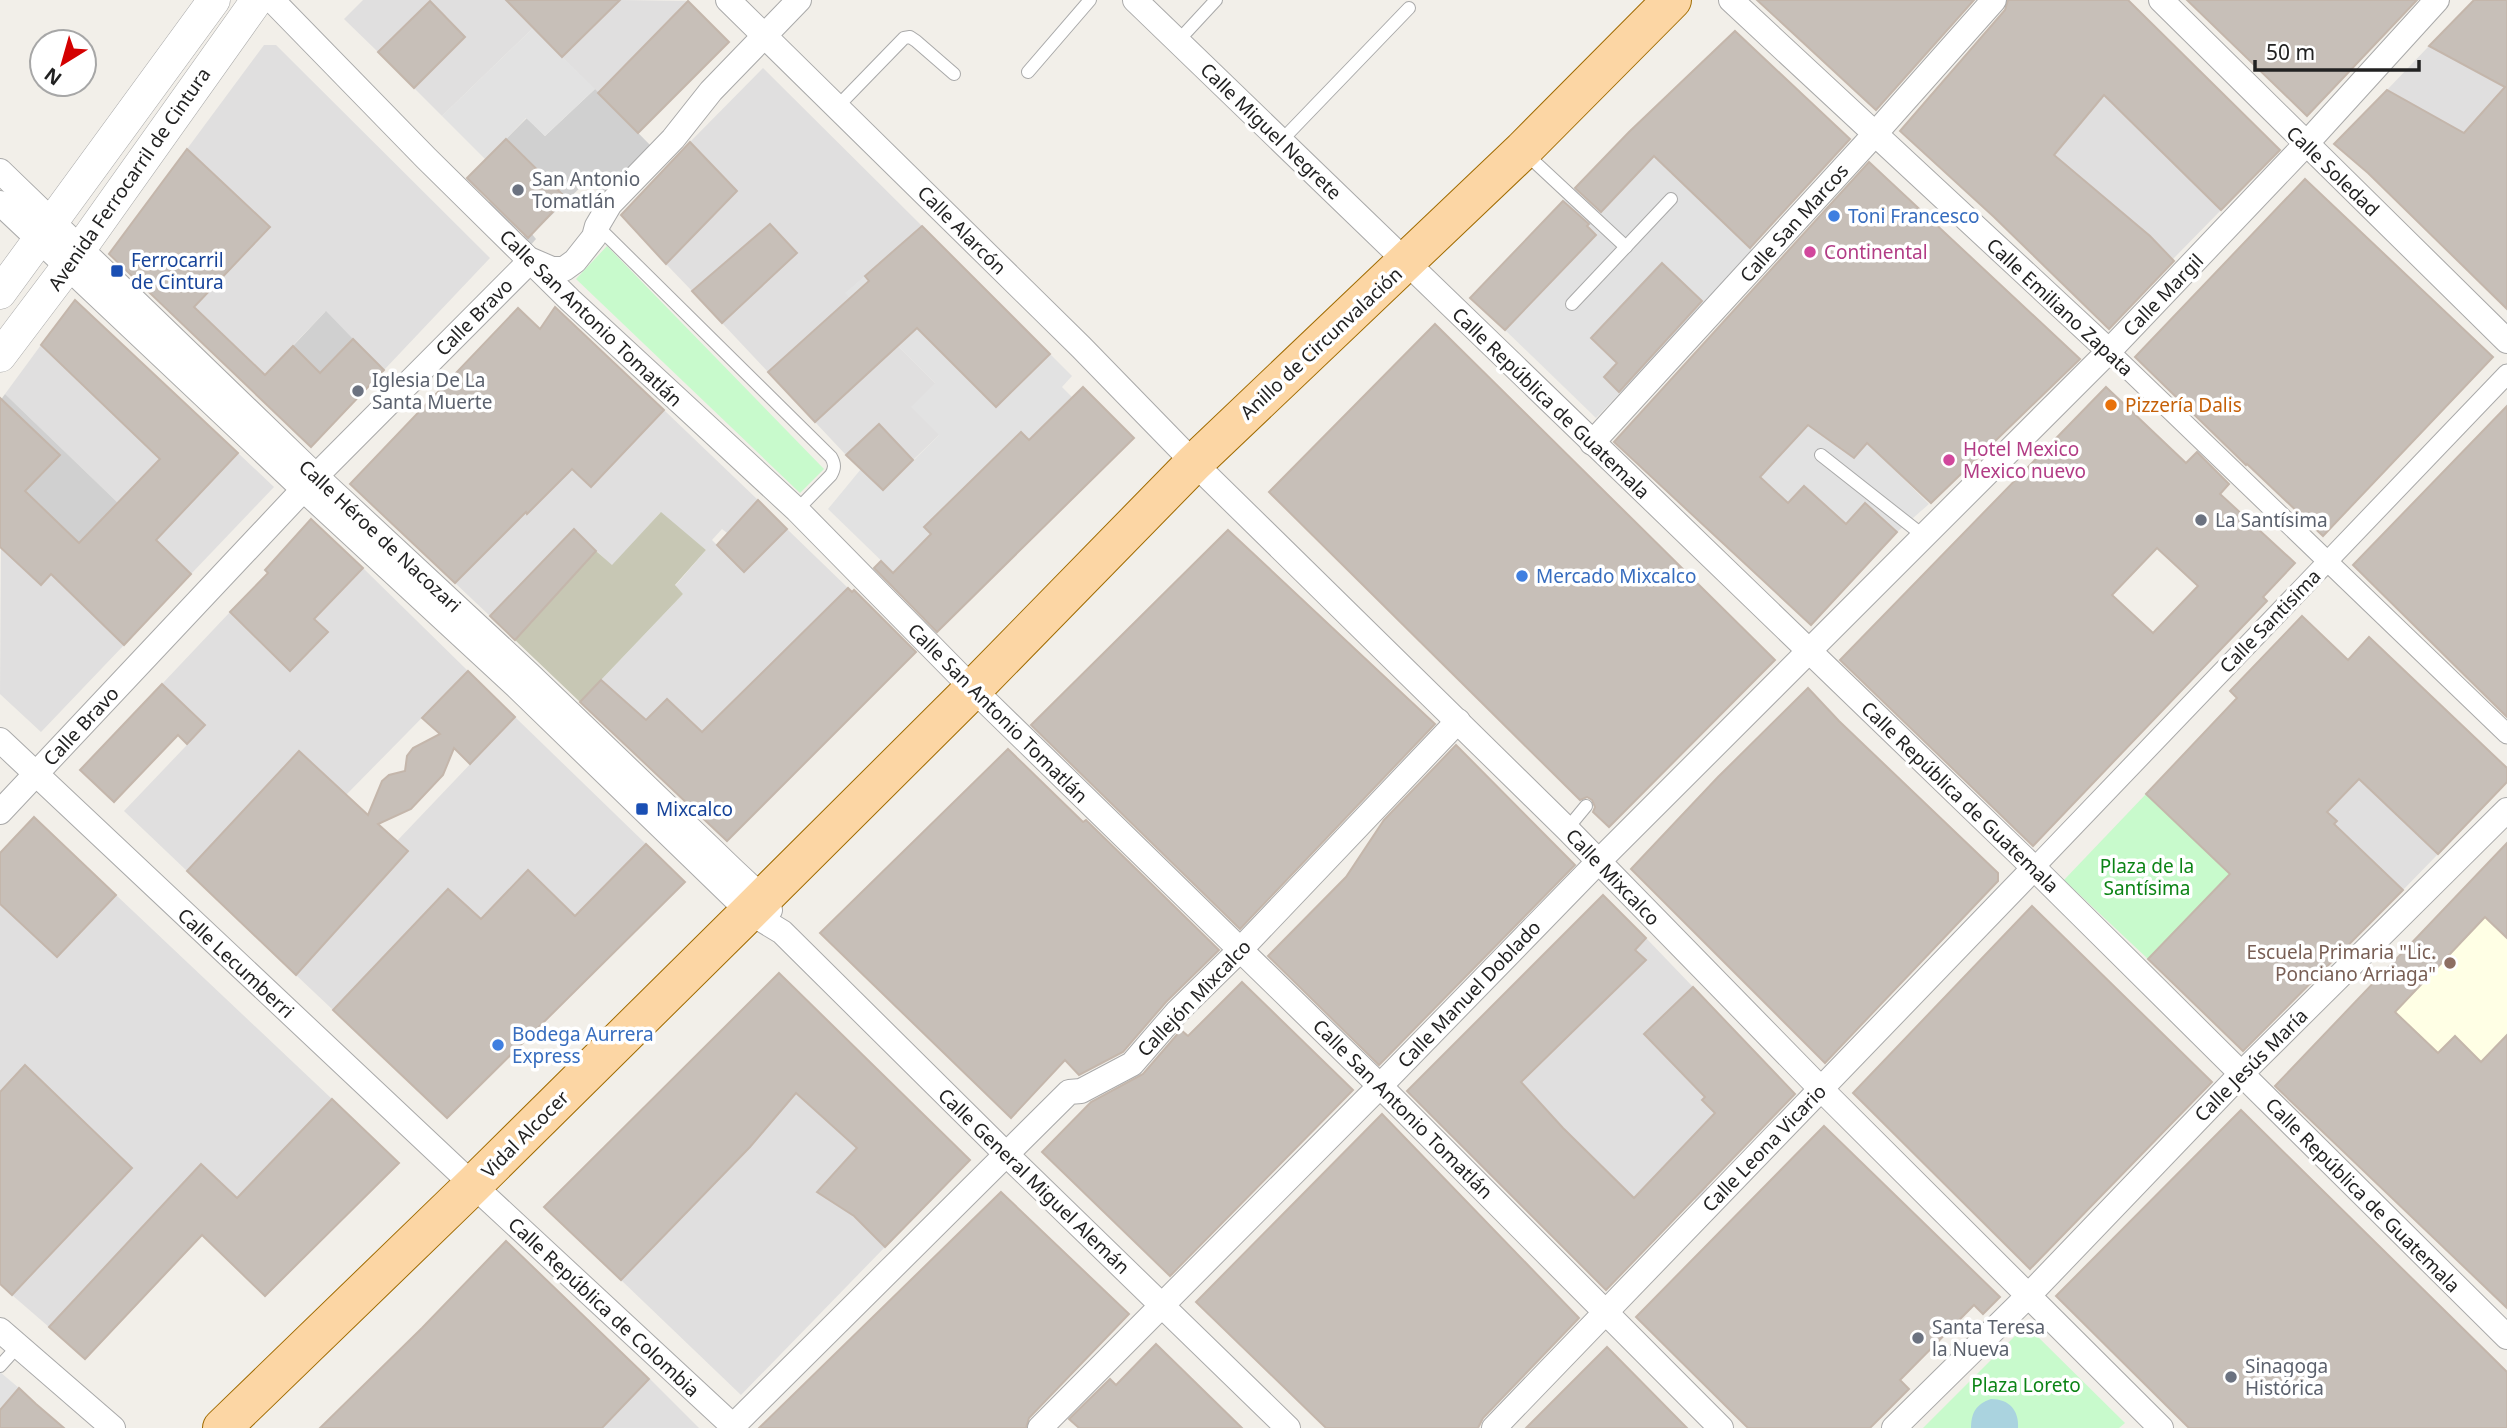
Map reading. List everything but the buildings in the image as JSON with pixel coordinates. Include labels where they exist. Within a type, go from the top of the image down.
[{"type":"main road","name":"Anillo de Circunvalación","points":[[973,689],[1194,463],[1523,150],[1672,0]]},
{"type":"main road","name":"Vidal Alcocer","points":[[222,1428],[473,1185],[973,689]]},
{"type":"street","name":"Avenida Ferrocarril de Cintura","points":[[0,293],[214,0]]},
{"type":"street","name":"Avenida Ferrocarril de Cintura","points":[[0,356],[257,0]]},
{"type":"street","name":"Calle San Antonio Tomatlán","points":[[272,0],[570,300],[797,510],[973,689],[1380,1086],[1721,1428]]},
{"type":"street","name":"Calle Alarcón","points":[[728,0],[1071,337],[1194,463]]},
{"type":"street","points":[[530,260],[552,269],[564,269],[586,249],[610,204],[673,139],[711,91],[799,0]]},
{"type":"street","name":"Calle Miguel Negrete","points":[[1135,0],[1406,263]]},
{"type":"street","name":"Calle Emiliano Zapata","points":[[1731,0],[2109,351],[2507,734]]},
{"type":"street","name":"Calle San Marcos","points":[[1591,443],[1994,0]]},
{"type":"street","name":"Calle Soledad","points":[[2161,0],[2507,341]]},
{"type":"street","name":"Calle Margil","points":[[1810,650],[2109,351],[2306,144],[2437,0]]},
{"type":"street","name":"Calle Héroe de Nacozari","points":[[0,171],[47,232]]},
{"type":"street","name":"Calle Héroe de Nacozari","points":[[0,203],[47,232],[74,256],[516,686],[756,905]]},
{"type":"street","name":"Calle Bravo","points":[[0,812],[310,483],[530,260]]},
{"type":"street","name":"Calle República de Guatemala","points":[[1406,263],[1810,650],[2241,1074],[2503,1325]]},
{"type":"street","name":"Calle Santisima","points":[[2034,868],[2507,374]]},
{"type":"street","name":"Calle Mixcalco","points":[[1194,463],[1567,829],[1821,1089],[2161,1428]]},
{"type":"street","name":"Calle Manuel Doblado","points":[[1040,1428],[1810,650]]},
{"type":"street","name":"Callejón Mixcalco","points":[[734,1427],[1069,1091],[1081,1091],[1132,1064],[1177,1012],[1240,950],[1458,721]]},
{"type":"street","name":"Calle Lecumberri","points":[[0,740],[473,1185]]},
{"type":"street","name":"Calle Jesús María","points":[[1895,1428],[2029,1295],[2241,1074],[2507,810]]},
{"type":"street","name":"Calle Leona Vicario","points":[[1494,1428],[2034,868]]},
{"type":"street","name":"Calle General Miguel Alemán","points":[[756,905],[1007,1155],[1288,1428]]},
{"type":"street","name":"Calle República de Colombia","points":[[473,1185],[734,1427]]},
{"type":"street","points":[[9,1338],[113,1428]]},
{"type":"lane","points":[[1028,72],[1090,0]]},
{"type":"lane","points":[[1178,41],[1216,0]]},
{"type":"lane","points":[[1280,142],[1409,8]]},
{"type":"lane","points":[[837,107],[904,38],[916,40],[954,74]]},
{"type":"lane","points":[[1523,150],[1626,247]]},
{"type":"lane","points":[[1572,304],[1671,199]]},
{"type":"lane","points":[[597,226],[831,457],[835,470],[797,510]]},
{"type":"lane","points":[[1821,455],[1925,537]]},
{"type":"lane","points":[[1567,829],[1586,806]]},
{"type":"lane","points":[[0,1366],[9,1338]]},
{"type":"shaded area","points":[[363,0],[506,0],[533,28],[442,116],[414,88],[465,37],[429,1],[378,52],[344,19]]},
{"type":"shaded area","points":[[620,0],[688,1],[598,93],[562,57]]},
{"type":"shaded area","points":[[533,28],[595,89],[545,136],[526,118],[486,160],[442,116]]},
{"type":"shaded area","points":[[264,45],[276,45],[490,258],[384,370],[325,312],[251,389],[180,322],[270,227],[187,149]]},
{"type":"shaded area","points":[[2429,46],[2505,87],[2464,133],[2387,90]]},
{"type":"shaded area","points":[[763,68],[922,226],[846,293],[850,298],[768,372],[722,323],[797,252],[770,224],[692,291],[666,264],[737,191],[690,142]]},
{"type":"shaded area","points":[[595,89],[651,146],[601,194],[587,181],[532,234],[536,239],[529,247],[521,240],[524,235],[488,204],[490,201],[466,179],[527,118],[545,136]]},
{"type":"shaded area","points":[[2104,95],[2221,210],[2173,259],[2150,236],[2054,155]]},
{"type":"shaded area","points":[[1629,132],[1755,252],[1596,418],[1505,330],[1596,235],[1562,202]]},
{"type":"shaded area","points":[[967,270],[975,279],[919,330],[996,407],[1050,354],[1072,376],[1062,387],[1072,397],[1029,440],[1020,432],[924,527],[931,534],[894,573],[828,509],[861,469],[884,490],[939,435],[911,407],[935,383],[845,293],[865,276],[909,320]]},
{"type":"shaded area","points":[[326,311],[353,339],[340,353],[371,383],[351,405],[293,346]]},
{"type":"shaded area","points":[[41,345],[160,459],[118,503],[5,394]]},
{"type":"shaded area","points":[[898,346],[935,383],[939,435],[913,460],[879,424],[846,455],[815,422]]},
{"type":"shaded area","points":[[5,394],[118,503],[79,543],[0,467],[0,401]]},
{"type":"shaded area","points":[[664,410],[758,500],[727,533],[722,529],[712,540],[744,572],[787,529],[848,588],[702,732],[667,699],[646,720],[601,680],[683,594],[675,586],[706,550],[660,513],[612,566],[574,529],[490,616],[455,583],[572,469],[590,486]]},
{"type":"shaded area","points":[[1808,425],[1854,458],[1867,443],[1929,504],[1897,532],[1865,503],[1846,524],[1804,486],[1788,503],[1760,477]]},
{"type":"shaded area","points":[[238,453],[274,487],[191,574],[156,540]]},
{"type":"shaded area","points":[[661,512],[706,550],[675,585],[683,594],[580,702],[515,640],[596,551],[612,565]]},
{"type":"shaded area","points":[[1,548],[41,584],[51,574],[124,645],[41,732],[0,694]]},
{"type":"shaded area","points":[[363,568],[468,671],[346,795],[299,751],[187,871],[124,811],[205,726],[162,684],[230,612],[290,671],[327,632],[314,619]]},
{"type":"shaded area","points":[[515,717],[646,844],[575,916],[528,870],[481,919],[448,889],[333,1010],[296,975],[408,852],[397,841]]},
{"type":"shaded area","points":[[2356,775],[2438,854],[2403,890],[2334,824],[2337,821],[2327,812],[2348,790]]},
{"type":"shaded area","name":"Escuela Primaria \"Lic. Ponciano Arriaga\"","points":[[2459,893],[2507,938],[2507,1035],[2481,1062],[2455,1036],[2438,1053],[2369,988]]},
{"type":"shaded area","points":[[116,895],[332,1099],[237,1198],[201,1164],[49,1327],[12,1295],[0,1092],[0,904],[57,957]]},
{"type":"shaded area","points":[[1646,938],[1693,987],[1644,1034],[1705,1097],[1702,1101],[1715,1113],[1675,1156],[1708,1188],[1696,1201],[1662,1168],[1634,1198],[1504,1098],[1645,959],[1635,950]]},
{"type":"shaded area","points":[[796,1093],[857,1148],[818,1192],[854,1216],[885,1247],[741,1395],[621,1280],[749,1148]]},
{"type":"shaded area","points":[[0,1372],[19,1388],[0,1410]]},
{"type":"shaded area","points":[[650,1379],[699,1428],[602,1428]]},
{"type":"green space","points":[[607,246],[824,469],[800,493],[576,279]]},
{"type":"green space","name":"Plaza de la Santísima","points":[[2146,794],[2230,874],[2148,959],[2064,880]]},
{"type":"green space","name":"Plaza Loreto","points":[[2025,1326],[2125,1423],[2119,1428],[1923,1428]]},
{"type":"water","points":[[1991,1399],[2003,1401],[2012,1407],[2017,1416],[2018,1428],[1971,1428],[1975,1410]]},
{"type":"place","name":"San Antonio Tomatlán","points":[[518,190]]},
{"type":"place","name":"Toni Francesco","points":[[1834,216]]},
{"type":"place","name":"Continental","points":[[1810,252]]},
{"type":"place","name":"Ferrocarril de Cintura","points":[[117,271]]},
{"type":"place","name":"Iglesia De La Santa Muerte","points":[[358,391]]},
{"type":"place","name":"Pizzería Dalis","points":[[2111,405]]},
{"type":"place","name":"Hotel Mexico Mexico nuevo","points":[[1949,460]]},
{"type":"place","name":"La Santísima","points":[[2201,520]]},
{"type":"place","name":"Mercado Mixcalco","points":[[1522,576]]},
{"type":"place","name":"Mixcalco","points":[[642,809]]},
{"type":"place","name":"Escuela Primaria \"Lic. Ponciano Arriaga\"","points":[[2450,963]]},
{"type":"place","name":"Bodega Aurrera Express","points":[[498,1045]]},
{"type":"place","name":"Santa Teresa la Nueva","points":[[1918,1338]]},
{"type":"place","name":"Sinagoga Histórica","points":[[2231,1377]]}]
